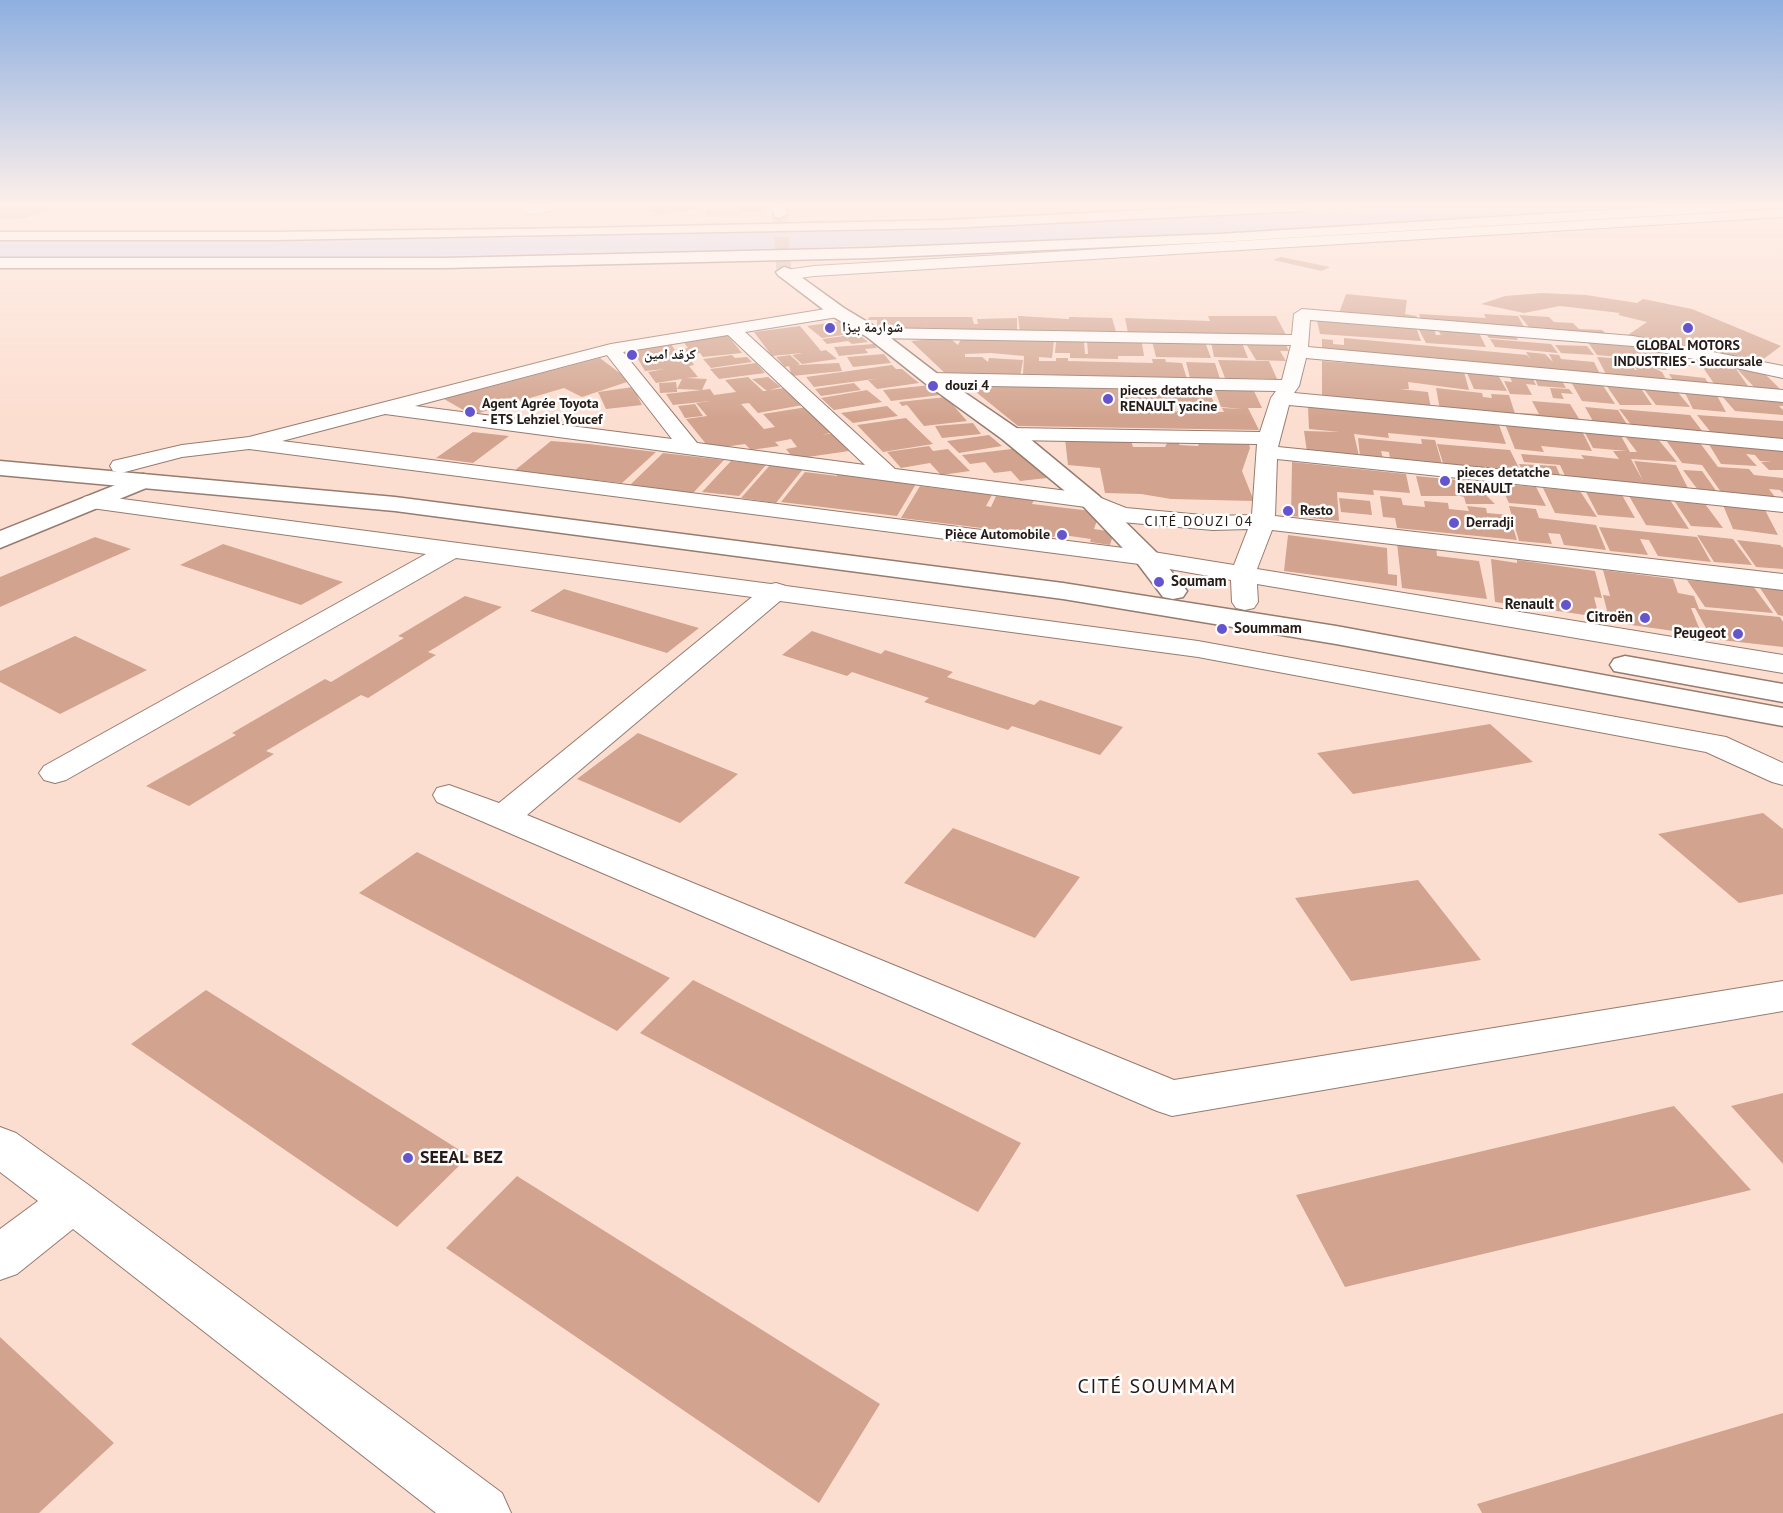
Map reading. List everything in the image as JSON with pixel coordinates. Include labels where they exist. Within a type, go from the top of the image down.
[{"type":"main road","points":[[791,278],[838,312],[873,333],[932,379],[1010,434],[1091,501],[1147,558],[1173,591]]},
{"type":"main road","points":[[0,456],[121,466],[779,538],[1245,602],[1467,637],[1783,693]]},
{"type":"main road","points":[[0,468],[395,504],[1063,591],[1359,639],[1783,717]]},
{"type":"main road","points":[[0,540],[143,481]]},
{"type":"street","points":[[121,466],[182,451],[249,443],[611,349],[838,312]]},
{"type":"street","points":[[1245,602],[1243,573],[1263,522],[1268,445],[1299,346],[1302,314],[1633,341],[1783,372]]},
{"type":"street","points":[[730,328],[887,472]]},
{"type":"street","points":[[873,333],[1299,346],[1783,396]]},
{"type":"street","points":[[611,349],[690,448]]},
{"type":"street","points":[[932,379],[1285,392],[1783,445]]},
{"type":"street","points":[[386,408],[887,472],[1091,501],[1121,515],[1213,523],[1263,522],[1783,582]]},
{"type":"street","points":[[1010,434],[1268,445],[1783,505]]},
{"type":"street","points":[[249,443],[1147,558],[1783,664]]},
{"type":"street","points":[[92,502],[776,591],[1198,649],[1783,756]]},
{"type":"street","points":[[55,773],[453,549]]},
{"type":"street","points":[[502,818],[776,591]]},
{"type":"street","points":[[1715,744],[1783,775]]},
{"type":"street","points":[[449,795],[1172,1098],[1783,996]]},
{"type":"street","points":[[0,1146],[482,1513]]},
{"type":"street","points":[[0,1258],[74,1201]]},
{"type":"building","name":"GLOBAL MOTORS INDUSTRIES - Succursale","points":[[1542,293],[1586,295],[1637,303],[1643,299],[1692,309],[1781,346],[1758,363],[1628,335],[1647,322],[1618,315],[1620,313],[1560,306],[1524,313],[1481,304],[1505,296]]},
{"type":"building","points":[[1346,294],[1407,300],[1405,314],[1417,316],[1416,322],[1339,313]]},
{"type":"building","points":[[1419,314],[1486,318],[1484,314],[1518,316],[1525,329],[1422,322]]},
{"type":"building","points":[[1519,315],[1549,317],[1554,322],[1573,323],[1579,329],[1602,330],[1606,334],[1532,331]]},
{"type":"building","points":[[1018,316],[1069,319],[1069,317],[1112,318],[1117,335],[1020,332]]},
{"type":"building","points":[[1208,316],[1276,316],[1287,337],[1128,333],[1125,318],[1210,321]]},
{"type":"building","points":[[869,317],[972,317],[974,324],[978,324],[977,319],[1017,318],[1017,331],[877,331],[877,320],[868,320]]},
{"type":"building","name":"شوارمة بيزا","points":[[841,321],[857,333],[822,338],[807,326]]},
{"type":"building","points":[[1317,321],[1416,327],[1421,341],[1320,334]]},
{"type":"building","points":[[800,326],[821,351],[826,350],[837,359],[802,364],[792,355],[803,353],[772,356],[754,332]]},
{"type":"building","points":[[1418,328],[1434,329],[1436,335],[1441,335],[1438,330],[1479,333],[1486,347],[1426,343]]},
{"type":"building","points":[[725,332],[742,353],[703,357],[700,353],[681,355],[684,361],[691,360],[694,365],[689,366],[698,377],[686,378],[707,379],[702,390],[677,389],[682,379],[656,383],[648,372],[665,369],[645,371],[632,349],[671,344],[675,350],[688,348],[680,337]]},
{"type":"building","points":[[1486,333],[1515,335],[1518,340],[1489,338]]},
{"type":"building","points":[[858,334],[868,342],[852,344],[848,341],[827,344],[822,339]]},
{"type":"building","points":[[1344,338],[1527,355],[1531,360],[1526,352],[1545,354],[1553,362],[1549,354],[1559,355],[1561,359],[1594,362],[1601,376],[1322,353],[1322,339],[1333,340],[1333,344],[1344,345]]},
{"type":"building","points":[[961,339],[1054,341],[1052,358],[1039,357],[1039,361],[1068,358],[1068,361],[1153,363],[1152,359],[1165,359],[1166,362],[1182,363],[1187,379],[1023,374],[1024,356],[991,353],[965,354],[965,357],[982,357],[988,362],[989,358],[1023,360],[1020,377],[949,377],[911,341],[952,340],[958,345]]},
{"type":"building","points":[[1490,339],[1551,344],[1558,353],[1495,347]]},
{"type":"building","points":[[1056,341],[1084,342],[1085,354],[1088,354],[1087,341],[1142,343],[1144,356],[1118,356],[1118,359],[1070,358],[1070,353],[1055,353]]},
{"type":"building","points":[[1152,341],[1205,342],[1211,358],[1156,357]]},
{"type":"building","points":[[1587,341],[1656,347],[1680,353],[1691,366],[1663,364],[1667,370],[1656,369],[1662,372],[1667,381],[1607,376],[1597,357],[1613,358],[1615,363],[1631,364],[1635,370],[1637,370],[1631,361],[1646,362],[1643,359],[1597,355]]},
{"type":"building","points":[[1211,342],[1242,343],[1248,358],[1214,357]]},
{"type":"building","points":[[1245,342],[1285,343],[1289,351],[1280,351],[1286,361],[1256,360]]},
{"type":"building","points":[[874,344],[877,348],[865,349],[868,353],[839,356],[834,347]]},
{"type":"building","points":[[1555,345],[1587,346],[1594,355],[1561,353]]},
{"type":"building","points":[[884,354],[891,363],[853,367],[847,357]]},
{"type":"building","points":[[732,355],[735,358],[747,357],[752,362],[711,368],[703,359]]},
{"type":"building","points":[[790,355],[800,364],[797,365],[839,363],[842,371],[792,376],[789,366],[785,367],[776,357]]},
{"type":"building","points":[[600,358],[630,381],[582,397],[564,388],[472,415],[444,399]]},
{"type":"building","points":[[1218,360],[1269,361],[1277,379],[1225,378]]},
{"type":"building","points":[[1322,361],[1464,372],[1469,390],[1408,382],[1409,389],[1400,389],[1428,392],[1431,409],[1322,399]]},
{"type":"building","points":[[1186,362],[1215,363],[1220,379],[1190,378]]},
{"type":"building","points":[[756,363],[765,373],[719,379],[710,369]]},
{"type":"building","points":[[892,365],[896,369],[902,369],[919,383],[877,389],[868,380],[882,378],[814,387],[806,377]]},
{"type":"building","points":[[1702,366],[1736,369],[1750,389],[1715,385]]},
{"type":"building","points":[[1738,370],[1762,371],[1781,390],[1755,388]]},
{"type":"building","points":[[1467,373],[1498,375],[1507,391],[1474,389]]},
{"type":"building","points":[[1669,374],[1705,378],[1710,386],[1674,382]]},
{"type":"building","points":[[748,377],[763,391],[767,391],[752,379],[768,377],[781,387],[769,390],[785,388],[803,405],[758,413],[749,403],[741,404],[764,429],[775,427],[763,414],[807,407],[833,432],[822,435],[833,433],[849,451],[794,459],[786,449],[797,447],[791,439],[775,442],[779,446],[751,450],[745,444],[710,449],[686,419],[707,416],[696,403],[710,401],[673,405],[666,394],[710,389],[714,395],[736,392],[725,380]]},
{"type":"building","points":[[1510,377],[1533,379],[1536,385],[1526,384],[1532,395],[1510,394],[1504,381],[1512,382]]},
{"type":"building","points":[[1535,379],[1562,381],[1566,388],[1538,386]]},
{"type":"building","points":[[676,382],[677,392],[660,393],[659,383]]},
{"type":"building","points":[[1571,382],[1602,384],[1615,404],[1582,401]]},
{"type":"building","points":[[854,383],[861,390],[821,396],[815,389]]},
{"type":"building","points":[[967,384],[1208,389],[1215,405],[1130,404],[1139,411],[1224,412],[1222,408],[1243,409],[1221,407],[1214,388],[1253,389],[1262,408],[1248,408],[1259,430],[1018,426],[971,388],[972,391],[968,391]]},
{"type":"building","points":[[931,385],[940,395],[891,401],[883,390]]},
{"type":"building","points":[[1606,385],[1640,387],[1652,405],[1620,405]]},
{"type":"building","points":[[633,387],[642,405],[606,409],[598,392]]},
{"type":"building","points":[[1436,388],[1482,393],[1483,397],[1492,398],[1491,394],[1509,395],[1516,417],[1440,410]]},
{"type":"building","points":[[1550,388],[1569,389],[1573,394],[1561,393],[1564,399],[1553,398]]},
{"type":"building","points":[[1643,388],[1676,390],[1690,407],[1656,405]]},
{"type":"building","points":[[867,390],[882,402],[834,410],[821,398]]},
{"type":"building","points":[[1684,391],[1716,394],[1726,412],[1693,409]]},
{"type":"building","points":[[1721,395],[1783,399],[1783,406],[1779,406],[1783,410],[1783,415],[1735,411]]},
{"type":"building","points":[[946,397],[967,421],[924,426],[907,405],[902,406],[899,402]]},
{"type":"building","points":[[1532,401],[1570,404],[1581,422],[1523,418],[1520,413],[1539,414]]},
{"type":"building","points":[[695,404],[703,416],[685,418],[678,406]]},
{"type":"building","points":[[887,406],[898,416],[853,423],[841,413]]},
{"type":"building","points":[[1308,407],[1499,425],[1506,444],[1388,433],[1389,438],[1354,434],[1359,456],[1307,452],[1304,431],[1340,432],[1309,429]]},
{"type":"building","points":[[1585,407],[1618,410],[1628,426],[1594,423]]},
{"type":"building","points":[[1619,409],[1690,415],[1703,432],[1632,426]]},
{"type":"building","points":[[1697,415],[1783,421],[1783,440],[1713,435]]},
{"type":"building","points":[[906,418],[933,444],[883,452],[857,425]]},
{"type":"building","points":[[973,423],[981,434],[942,438],[935,426]]},
{"type":"building","points":[[1505,424],[1582,431],[1592,451],[1541,446],[1544,452],[1515,449]]},
{"type":"building","points":[[473,432],[509,436],[473,463],[436,458]]},
{"type":"building","points":[[1585,433],[1621,436],[1630,452],[1637,452],[1625,436],[1657,438],[1677,462],[1631,459],[1643,481],[1634,461],[1676,465],[1689,490],[1566,478],[1560,465],[1524,462],[1521,454],[1584,459],[1581,455],[1619,459],[1613,451],[1627,451],[1593,448]]},
{"type":"building","points":[[989,435],[1002,446],[959,453],[947,441]]},
{"type":"building","points":[[1358,438],[1422,444],[1421,439],[1435,440],[1442,464],[1390,459],[1389,452],[1381,451],[1383,458],[1360,456]]},
{"type":"building","points":[[1065,439],[1131,440],[1133,447],[1165,447],[1168,441],[1181,442],[1179,445],[1198,446],[1200,441],[1249,444],[1250,448],[1242,471],[1254,501],[1171,499],[1141,494],[1105,493],[1100,468],[1068,465]]},
{"type":"building","points":[[1666,440],[1700,443],[1718,467],[1749,469],[1754,475],[1783,478],[1783,493],[1780,490],[1769,489],[1775,497],[1721,492],[1702,465],[1682,463]]},
{"type":"building","points":[[551,441],[656,452],[622,483],[514,471]]},
{"type":"building","points":[[1708,443],[1783,449],[1783,470],[1769,470],[1761,462],[1772,461],[1760,461],[1755,455],[1746,454],[1757,466],[1721,464]]},
{"type":"building","points":[[1437,444],[1510,450],[1521,472],[1444,466]]},
{"type":"building","points":[[929,446],[933,451],[948,449],[970,471],[941,475],[930,463],[901,468],[887,452]]},
{"type":"building","points":[[1020,448],[1047,478],[1020,481],[1011,471],[994,473],[985,462],[970,464],[962,455]]},
{"type":"building","points":[[663,453],[724,460],[693,493],[630,485]]},
{"type":"building","points":[[731,461],[766,465],[739,496],[702,492]]},
{"type":"building","points":[[1292,462],[1406,474],[1410,493],[1373,490],[1374,495],[1337,492],[1339,521],[1291,516]]},
{"type":"building","points":[[1519,464],[1556,466],[1560,475],[1523,472]]},
{"type":"building","points":[[770,465],[803,469],[776,503],[741,498]]},
{"type":"building","points":[[1683,470],[1702,471],[1717,492],[1698,490]]},
{"type":"building","points":[[805,472],[916,484],[897,516],[781,502]]},
{"type":"building","points":[[1416,476],[1476,482],[1478,488],[1482,489],[1480,482],[1495,483],[1498,492],[1484,493],[1495,504],[1466,504],[1464,497],[1460,496],[1421,496]]},
{"type":"building","points":[[1500,484],[1536,487],[1546,506],[1509,503]]},
{"type":"building","points":[[920,486],[992,495],[986,506],[991,507],[996,496],[1034,500],[1032,504],[1100,512],[1094,529],[1114,532],[1110,545],[1090,542],[1091,539],[1056,534],[1054,537],[901,518]]},
{"type":"building","points":[[1543,488],[1580,491],[1597,517],[1555,513]]},
{"type":"building","points":[[1586,492],[1622,495],[1635,518],[1598,515]]},
{"type":"building","name":"Derradji","points":[[1380,496],[1401,498],[1403,505],[1425,507],[1424,501],[1448,503],[1449,509],[1469,511],[1467,506],[1486,508],[1487,513],[1509,515],[1517,540],[1397,528],[1395,518],[1383,517]]},
{"type":"building","points":[[1629,496],[1670,500],[1689,529],[1646,525]]},
{"type":"building","points":[[1339,498],[1370,501],[1372,515],[1341,512]]},
{"type":"building","points":[[1675,502],[1705,504],[1723,528],[1691,526]]},
{"type":"building","points":[[1723,505],[1765,510],[1778,535],[1733,529]]},
{"type":"building","points":[[1509,506],[1536,509],[1539,518],[1596,525],[1606,550],[1564,545],[1560,534],[1548,533],[1552,544],[1519,541]]},
{"type":"building","points":[[1599,527],[1697,537],[1711,562],[1658,556],[1649,540],[1640,539],[1648,555],[1610,551]]},
{"type":"building","points":[[1288,535],[1387,548],[1388,574],[1397,575],[1397,586],[1284,571]]},
{"type":"building","points":[[1697,535],[1733,539],[1752,565],[1714,562]]},
{"type":"building","points":[[95,537],[131,549],[0,607],[0,577]]},
{"type":"building","points":[[1737,540],[1780,545],[1783,548],[1783,569],[1756,567]]},
{"type":"building","points":[[1397,543],[1436,547],[1437,556],[1479,561],[1487,599],[1402,588]]},
{"type":"building","points":[[223,544],[343,582],[301,605],[180,565]]},
{"type":"building","points":[[1491,559],[1517,563],[1517,560],[1595,571],[1602,598],[1594,597],[1599,617],[1495,602]]},
{"type":"building","points":[[1603,570],[1673,579],[1678,593],[1694,596],[1699,609],[1780,617],[1783,622],[1783,647],[1712,639],[1695,608],[1691,608],[1702,635],[1610,622],[1603,595],[1610,596]]},
{"type":"building","points":[[1687,580],[1753,586],[1773,613],[1705,607]]},
{"type":"building","points":[[1760,588],[1783,590],[1783,616],[1778,615]]},
{"type":"building","points":[[564,589],[699,628],[667,653],[530,611]]},
{"type":"building","points":[[465,596],[502,607],[428,652],[436,655],[368,698],[361,695],[266,751],[274,754],[189,806],[146,786],[236,735],[232,733],[325,679],[331,682],[404,638],[398,636]]},
{"type":"building","points":[[812,631],[881,654],[885,650],[953,672],[947,677],[1034,705],[1040,700],[1123,727],[1100,755],[1012,726],[1008,730],[924,702],[929,698],[852,672],[847,676],[782,655]]},
{"type":"building","points":[[75,636],[147,670],[60,714],[0,682],[0,671]]},
{"type":"building","points":[[1490,724],[1533,762],[1353,794],[1317,753]]},
{"type":"building","points":[[638,733],[738,774],[680,823],[577,779]]},
{"type":"building","points":[[1763,813],[1783,829],[1783,894],[1739,903],[1658,834]]},
{"type":"building","points":[[953,828],[1080,877],[1035,938],[904,883]]},
{"type":"building","points":[[417,852],[670,978],[617,1031],[359,893]]},
{"type":"building","points":[[1418,880],[1481,960],[1351,981],[1295,898]]},
{"type":"building","points":[[693,980],[1021,1143],[978,1212],[640,1033]]},
{"type":"building","points":[[206,990],[469,1156],[397,1227],[131,1044]]},
{"type":"building","points":[[1783,1093],[1783,1164],[1731,1106]]},
{"type":"building","points":[[1674,1106],[1751,1190],[1345,1287],[1296,1195]]},
{"type":"building","points":[[517,1176],[880,1404],[819,1503],[446,1248]]},
{"type":"building","points":[[0,1337],[114,1443],[39,1513],[0,1513]]},
{"type":"building","points":[[1783,1413],[1783,1513],[1482,1513],[1477,1504]]},
{"type":"place","name":"شوارمة بيزا","points":[[830,328]]},
{"type":"place","name":"GLOBAL MOTORS INDUSTRIES - Succursale","points":[[1688,328]]},
{"type":"place","name":"كرقد امين","points":[[632,355]]},
{"type":"place","name":"douzi 4","points":[[933,386]]},
{"type":"place","name":"pieces detatche RENAULT yacine","points":[[1108,399]]},
{"type":"place","name":"Agent Agrée Toyota - ETS Lehziel Youcef","points":[[470,412]]},
{"type":"place","name":"pieces detatche RENAULT","points":[[1445,481]]},
{"type":"place","name":"Resto","points":[[1288,511]]},
{"type":"place","name":"Derradji","points":[[1454,523]]},
{"type":"place","name":"Pièce Automobile","points":[[1062,535]]},
{"type":"place","name":"Soumam","points":[[1159,582]]},
{"type":"place","name":"Renault","points":[[1566,605]]},
{"type":"place","name":"Citroën","points":[[1645,618]]},
{"type":"place","name":"Soummam","points":[[1222,629]]},
{"type":"place","name":"Peugeot","points":[[1738,634]]},
{"type":"place","name":"SEEAL BEZ","points":[[408,1158]]},
{"type":"district","name":"CITÉ DOUZI 04","points":[[1199,522]]},
{"type":"district","name":"CITÉ SOUMMAM","points":[[1157,1387]]}]
